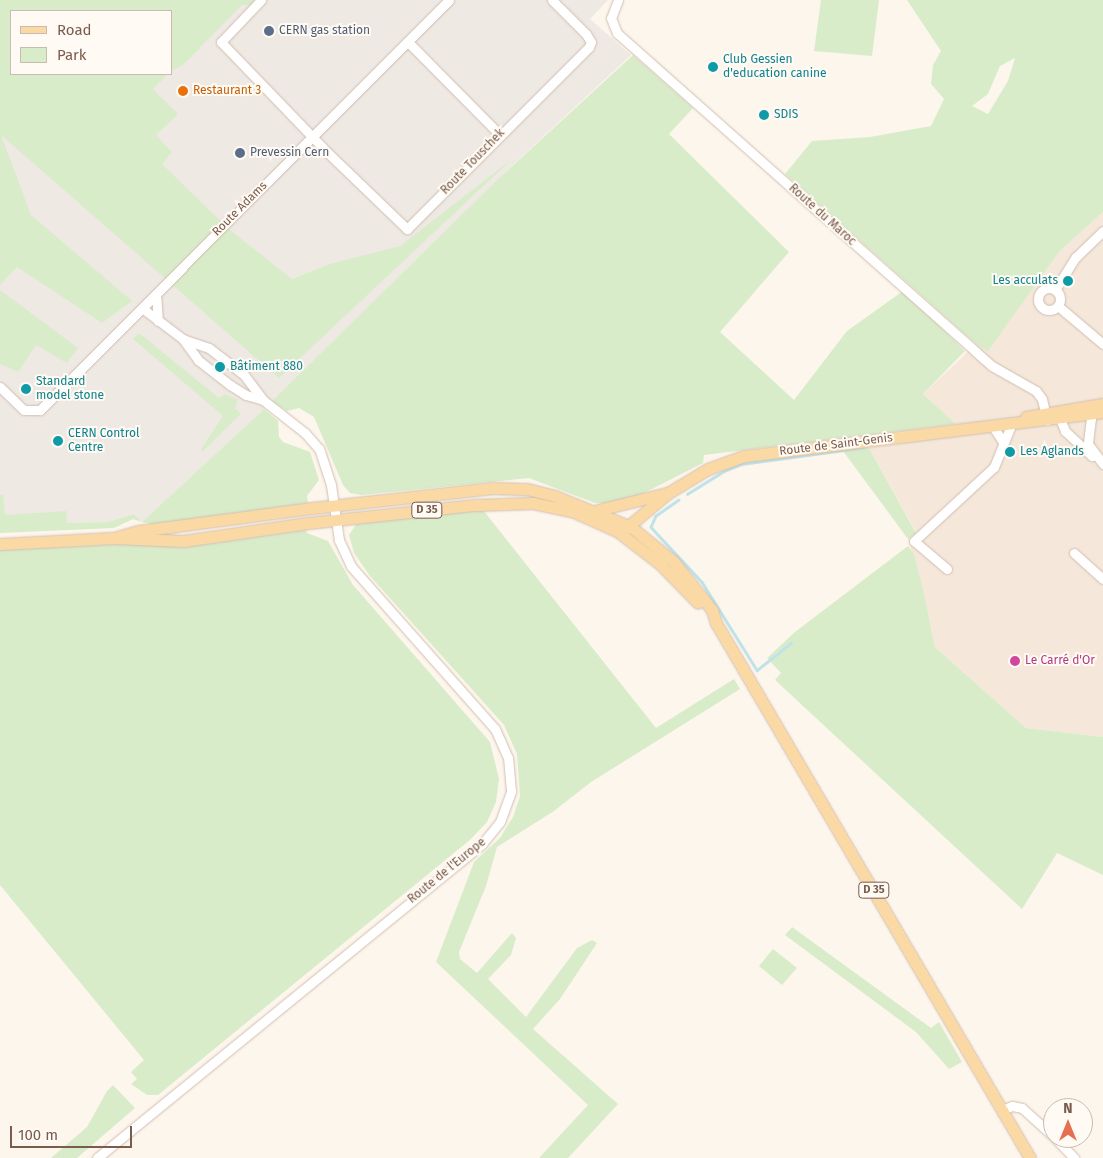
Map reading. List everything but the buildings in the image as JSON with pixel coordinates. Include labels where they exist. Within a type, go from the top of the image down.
[{"type":"main road","name":"Route de Saint-Genis","points":[[1088,411],[1103,404]]},
{"type":"main road","name":"Route de Saint-Genis","points":[[631,526],[668,494],[708,469],[735,458],[992,426],[1088,411],[1103,412]]},
{"type":"main road","name":"D 35","points":[[114,538],[139,531],[335,505],[493,488],[540,492],[596,510],[631,526],[682,571],[712,610],[716,623]]},
{"type":"main road","name":"Route de Saint-Genis","points":[[596,510],[668,494]]},
{"type":"main road","name":"D 35","points":[[0,544],[114,538],[183,541],[336,520],[517,502],[572,511],[617,531],[675,577],[716,623],[1030,1158]]},
{"type":"main road","points":[[628,504],[616,519],[617,531],[631,526]]},
{"type":"street","points":[[261,0],[221,42],[312,137]]},
{"type":"street","name":"Route Adams","points":[[0,386],[30,412],[44,407],[449,0]]},
{"type":"street","name":"Route Touschek","points":[[312,137],[407,229],[499,134],[589,47],[591,42],[586,34],[552,0]]},
{"type":"street","name":"Route du Maroc","points":[[618,0],[611,18],[617,32],[992,366],[1036,390],[1046,417]]},
{"type":"street","points":[[408,42],[499,134]]},
{"type":"street","points":[[1055,290],[1076,257],[1103,231]]},
{"type":"street","points":[[1055,290],[1042,290],[1037,300],[1046,311],[1058,306]]},
{"type":"street","points":[[1055,290],[1060,299],[1058,306]]},
{"type":"street","points":[[156,294],[158,321]]},
{"type":"street","points":[[1058,306],[1103,344]]},
{"type":"street","points":[[142,308],[183,340],[198,360],[246,395],[263,400]]},
{"type":"street","points":[[183,340],[214,352],[244,375],[263,400]]},
{"type":"street","name":"Route de l'Europe","points":[[97,1158],[376,928],[474,851],[496,829],[507,807],[511,774],[499,736],[351,566],[340,540],[335,505],[319,449],[263,400]]},
{"type":"street","points":[[1088,411],[1088,441],[1100,461]]},
{"type":"street","points":[[1061,415],[1070,437],[1100,461]]},
{"type":"street","points":[[946,569],[914,541],[994,467],[1001,456],[1003,442],[1010,435],[1012,423]]},
{"type":"street","points":[[992,426],[1003,442]]},
{"type":"street","points":[[1074,553],[1103,579]]},
{"type":"street","points":[[1002,1110],[1012,1106],[1022,1108],[1043,1127]]},
{"type":"street","points":[[1064,1148],[1074,1158]]},
{"type":"shaded area","points":[[0,0],[608,0],[590,19],[631,55],[516,162],[259,414],[142,522],[134,514],[107,522],[0,525]]},
{"type":"shaded area","points":[[1103,212],[1103,737],[1026,728],[935,647],[924,593],[908,539],[916,532],[869,448],[958,435],[956,424],[923,394],[976,344],[988,350],[1059,252]]},
{"type":"green space","points":[[0,0],[256,0],[252,5],[242,5],[183,65],[172,70],[172,10],[10,10],[10,75],[167,75],[153,89],[178,114],[156,135],[172,152],[162,164],[230,230],[292,279],[330,264],[400,246],[511,160],[279,378],[1,135],[31,215],[132,301],[102,323],[17,267],[0,285]]},
{"type":"green space","points":[[821,0],[879,0],[872,56],[814,51]]},
{"type":"green space","points":[[907,0],[1103,0],[1103,212],[1059,252],[988,351],[976,344],[785,174],[812,141],[870,137],[931,126],[944,99],[931,84],[933,65],[941,51]],"holes":[[[1015,58],[1008,81],[988,114],[972,106],[988,94],[1000,66]]]},
{"type":"green space","points":[[633,55],[693,108],[669,134],[789,252],[720,332],[794,400],[847,331],[903,291],[965,351],[923,394],[956,424],[704,455],[703,463],[656,487],[633,498],[608,503],[595,503],[529,478],[362,495],[350,493],[343,485],[314,417],[299,408],[287,411],[272,401],[494,183]]},
{"type":"green space","points":[[0,290],[78,348],[67,363],[36,345],[18,372],[0,364]]},
{"type":"green space","points":[[139,333],[219,398],[225,394],[238,400],[235,408],[241,414],[203,451],[201,449],[223,416],[133,339]]},
{"type":"green space","points":[[264,409],[278,421],[279,437],[283,442],[310,452],[319,480],[307,496],[308,503],[157,525],[142,522]]},
{"type":"green space","points":[[869,448],[916,533],[908,539],[843,451]]},
{"type":"green space","points":[[3,494],[5,515],[66,511],[67,523],[107,522],[134,514],[142,522],[133,519],[114,528],[0,533],[0,495]]},
{"type":"green space","points":[[483,510],[656,728],[734,679],[740,689],[591,782],[554,811],[497,847],[486,886],[459,952],[460,959],[477,973],[512,933],[516,938],[511,955],[488,979],[526,1017],[577,948],[592,940],[597,943],[560,999],[533,1029],[618,1104],[568,1158],[539,1158],[588,1105],[436,962],[474,862],[500,838],[513,817],[520,796],[517,754],[504,725],[370,576],[354,553],[349,535],[357,523]]},
{"type":"green space","points":[[306,530],[307,533],[328,541],[353,585],[490,742],[499,779],[496,802],[487,822],[471,839],[158,1095],[147,1095],[131,1084],[137,1079],[131,1072],[144,1060],[0,885],[0,550],[121,544],[200,545]]},
{"type":"green space","points":[[908,546],[914,554],[935,647],[1026,728],[1103,737],[1103,875],[1057,853],[1022,909],[775,680],[781,673],[767,658],[795,632]]},
{"type":"green space","points":[[792,927],[931,1028],[939,1022],[962,1062],[949,1069],[916,1032],[785,935]]},
{"type":"green space","points":[[773,949],[797,968],[782,985],[759,966]]},
{"type":"green space","points":[[113,1085],[135,1108],[77,1158],[51,1158],[87,1127],[107,1091]]},
{"type":"waterway","points":[[687,494],[724,471],[741,464],[865,447]]},
{"type":"waterway","points":[[679,500],[656,516],[651,527],[702,582],[757,670],[791,643]]},
{"type":"place","name":"CERN gas station","points":[[269,31]]},
{"type":"place","name":"Club Gessien d'education canine","points":[[713,67]]},
{"type":"place","name":"Restaurant 3","points":[[183,91]]},
{"type":"place","name":"SDIS","points":[[764,115]]},
{"type":"place","name":"Prevessin Cern","points":[[240,153]]},
{"type":"place","name":"Les acculats","points":[[1068,281]]},
{"type":"place","name":"Bâtiment 880","points":[[220,367]]},
{"type":"place","name":"Standard model stone","points":[[26,389]]},
{"type":"place","name":"CERN Control Centre","points":[[58,441]]},
{"type":"place","name":"Les Aglands","points":[[1010,452]]},
{"type":"place","name":"Le Carré d'Or","points":[[1015,661]]}]
